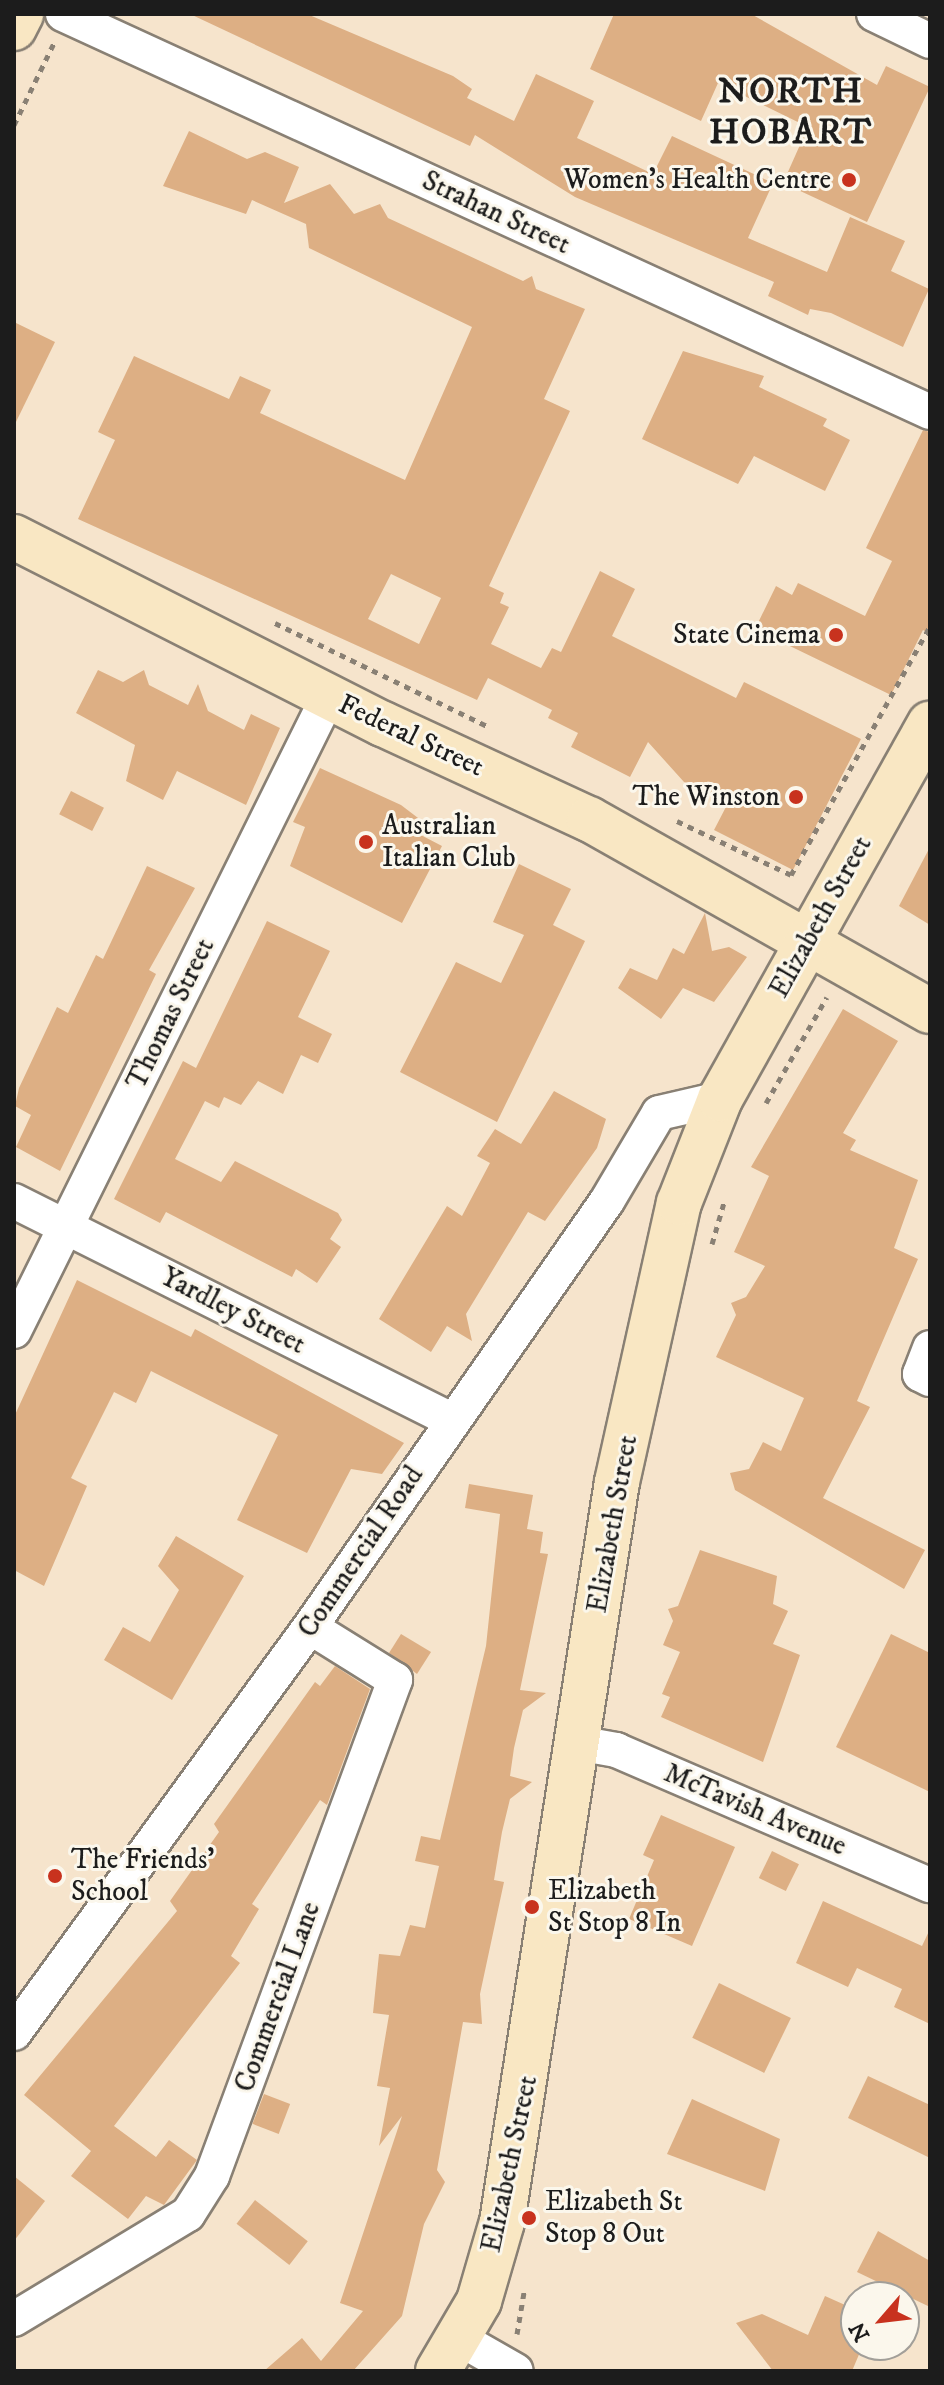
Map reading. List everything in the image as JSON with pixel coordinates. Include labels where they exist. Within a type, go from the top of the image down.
[{"type":"main road","points":[[14,28],[21,14]]},
{"type":"main road","name":"Federal Street","points":[[14,537],[328,697],[589,819],[807,937],[930,1011]]},
{"type":"main road","name":"Elizabeth Street","points":[[449,2355],[479,2301],[516,2150],[617,1482],[679,1203],[720,1099],[807,937],[924,748]]},
{"type":"street","points":[[874,14],[930,41]]},
{"type":"street","name":"Strahan Street","points":[[65,15],[930,412]]},
{"type":"street","name":"Thomas Street","points":[[14,1331],[328,697]]},
{"type":"street","name":"Commercial Road","points":[[14,2033],[310,1627],[451,1420],[607,1201],[659,1113],[720,1099]]},
{"type":"street","name":"Yardley Street","points":[[14,1201],[451,1420]]},
{"type":"street","points":[[930,1348],[920,1374],[930,1379]]},
{"type":"street","name":"Commercial Lane","points":[[14,2319],[188,2214],[212,2176],[395,1680],[310,1627]]},
{"type":"street","name":"McTavish Avenue","points":[[577,1743],[616,1750],[930,1885]]},
{"type":"street","points":[[449,2355],[514,2370]]},
{"type":"path","points":[[14,125],[65,15]]},
{"type":"path","points":[[269,620],[495,730]]},
{"type":"path","points":[[663,814],[791,875],[930,626]]},
{"type":"path","points":[[763,1107],[827,996]]},
{"type":"path","points":[[711,1249],[727,1192]]},
{"type":"path","points":[[514,2370],[527,2276]]},
{"type":"building","points":[[190,14],[307,14],[453,76],[472,89],[467,98],[514,121],[536,74],[594,101],[577,138],[653,174],[672,136],[773,183],[748,238],[827,272],[850,217],[905,241],[891,271],[929,289],[903,347],[831,313],[810,309],[808,315],[768,296],[774,282],[575,197],[475,135],[470,146]]},
{"type":"building","points":[[614,14],[751,14],[877,85],[886,66],[930,87],[867,222],[783,183],[808,127],[718,83],[701,121],[590,69]]},
{"type":"building","points":[[189,131],[247,159],[265,152],[299,167],[284,203],[330,184],[354,214],[380,204],[388,218],[523,281],[532,276],[536,289],[585,309],[544,399],[570,411],[489,586],[504,593],[500,603],[509,607],[491,644],[541,668],[552,648],[561,652],[600,571],[635,589],[612,636],[736,698],[744,682],[861,739],[793,870],[714,830],[728,803],[684,782],[648,742],[630,777],[571,747],[578,733],[548,718],[552,710],[488,678],[477,700],[78,519],[115,440],[98,432],[134,356],[229,399],[240,376],[271,390],[260,413],[405,480],[472,327],[309,248],[306,224],[252,200],[246,214],[163,186]],"holes":[[[391,574],[441,598],[419,644],[368,619]]]},
{"type":"building","points":[[14,322],[55,342],[14,426]]},
{"type":"building","points":[[683,351],[764,376],[759,387],[827,419],[823,426],[850,440],[825,491],[754,456],[738,484],[642,439]]},
{"type":"building","points":[[923,430],[930,432],[930,634],[923,630],[891,695],[755,629],[776,586],[792,595],[798,583],[865,616],[892,561],[866,548]]},
{"type":"building","points":[[98,670],[123,682],[144,670],[149,685],[188,705],[198,684],[208,711],[244,730],[251,714],[280,728],[246,805],[177,771],[163,800],[126,781],[135,745],[76,713]]},
{"type":"building","name":"Australian Italian Club","points":[[320,768],[401,805],[422,821],[415,832],[442,846],[402,923],[290,866],[305,827],[293,822]]},
{"type":"building","points":[[71,791],[104,808],[92,831],[59,814]]},
{"type":"building","points":[[930,847],[930,925],[899,906]]},
{"type":"building","points":[[519,864],[571,889],[553,925],[585,941],[497,1122],[400,1072],[456,962],[501,983],[524,935],[493,922]]},
{"type":"building","points":[[147,866],[195,888],[149,970],[156,974],[60,1171],[16,1147],[31,1115],[15,1106],[19,1088],[57,1007],[68,1013],[96,955],[103,959]]},
{"type":"building","points":[[705,913],[712,951],[729,947],[747,957],[714,1002],[683,988],[661,1019],[618,988],[630,968],[657,980],[673,948],[684,954]]},
{"type":"building","points":[[267,921],[330,951],[298,1017],[332,1034],[318,1063],[301,1055],[283,1094],[258,1081],[241,1105],[224,1097],[219,1108],[205,1101],[175,1159],[221,1182],[235,1161],[338,1213],[342,1220],[330,1239],[341,1247],[317,1283],[296,1269],[292,1277],[166,1212],[160,1223],[114,1199],[183,1061],[196,1068]]},
{"type":"building","points":[[843,1009],[898,1041],[843,1133],[856,1140],[850,1150],[918,1180],[894,1248],[918,1259],[857,1401],[870,1407],[823,1498],[925,1550],[904,1589],[735,1490],[730,1473],[749,1469],[763,1442],[781,1451],[804,1398],[716,1357],[736,1315],[731,1303],[746,1297],[765,1266],[734,1252],[769,1176],[751,1167]]},
{"type":"building","points":[[554,1091],[606,1119],[597,1148],[545,1221],[528,1212],[466,1314],[472,1341],[447,1326],[431,1352],[379,1319],[447,1206],[462,1216],[490,1163],[477,1156],[495,1129],[521,1144]]},
{"type":"building","points":[[77,1280],[191,1337],[195,1329],[404,1443],[382,1474],[351,1469],[307,1553],[237,1520],[278,1435],[151,1371],[136,1403],[114,1392],[71,1478],[87,1486],[44,1586],[14,1570],[14,1417]]},
{"type":"building","points":[[469,1484],[533,1495],[527,1529],[543,1532],[540,1553],[548,1554],[520,1690],[546,1693],[523,1710],[514,1748],[510,1776],[532,1782],[510,1799],[502,1832],[494,1880],[504,1882],[480,1994],[482,2024],[463,2022],[437,2170],[445,2182],[424,2224],[402,2316],[353,2371],[264,2371],[302,2338],[321,2361],[363,2311],[340,2303],[402,2116],[379,2146],[390,2088],[377,2086],[389,2015],[373,2013],[379,1954],[400,1956],[410,1925],[425,1928],[439,1866],[415,1861],[421,1836],[440,1840],[486,1646],[500,1514],[465,1508]]},
{"type":"building","points":[[176,1536],[244,1576],[172,1700],[104,1660],[123,1627],[150,1642],[179,1590],[158,1566]]},
{"type":"building","points":[[700,1550],[777,1576],[773,1604],[788,1611],[773,1644],[800,1655],[763,1762],[661,1717],[670,1697],[662,1694],[680,1652],[663,1645],[673,1621],[668,1609],[678,1606]]},
{"type":"building","points":[[401,1634],[431,1652],[417,1674],[389,1653]]},
{"type":"building","points":[[891,1634],[930,1653],[930,1792],[836,1747]]},
{"type":"building","points":[[335,1666],[370,1689],[327,1805],[320,1800],[252,1904],[259,1909],[231,1956],[240,1963],[114,2126],[156,2157],[169,2140],[197,2160],[164,2205],[146,2196],[128,2219],[71,2176],[91,2151],[24,2095],[177,1911],[170,1901],[219,1832],[214,1824],[315,1682],[320,1686]]},
{"type":"building","points":[[661,1815],[735,1847],[692,1946],[629,1919],[654,1860],[643,1855]]},
{"type":"building","points":[[772,1851],[799,1864],[786,1891],[759,1878]]},
{"type":"building","points":[[823,1901],[922,1946],[930,1929],[930,2024],[894,2007],[902,1989],[857,1968],[848,1987],[796,1963]]},
{"type":"building","points":[[719,1983],[791,2018],[764,2073],[692,2038]]},
{"type":"building","points":[[868,2076],[930,2105],[930,2158],[848,2118]]},
{"type":"building","points":[[264,2094],[290,2104],[279,2134],[253,2124]]},
{"type":"building","points":[[692,2099],[780,2139],[765,2191],[667,2154]]},
{"type":"building","points":[[14,2176],[45,2201],[14,2241]]},
{"type":"building","points":[[255,2200],[308,2241],[289,2265],[237,2224]]},
{"type":"building","points":[[878,2231],[930,2261],[930,2307],[920,2302],[920,2281],[876,2281],[857,2272]]},
{"type":"building","points":[[825,2296],[840,2303],[840,2361],[856,2361],[852,2371],[773,2371],[736,2323],[762,2314],[808,2335]]},
{"type":"place","name":"Women's Health Centre","points":[[849,180]]},
{"type":"place","name":"State Cinema","points":[[836,635]]},
{"type":"place","name":"The Winston","points":[[796,797]]},
{"type":"place","name":"Australian Italian Club","points":[[366,842]]},
{"type":"place","name":"The Friends' School","points":[[55,1876]]},
{"type":"place","name":"Elizabeth St Stop 8 In","points":[[532,1907]]},
{"type":"place","name":"Elizabeth St Stop 8 Out","points":[[529,2218]]},
{"type":"district","name":"NORTH HOBART","points":[[791,112]]}]
